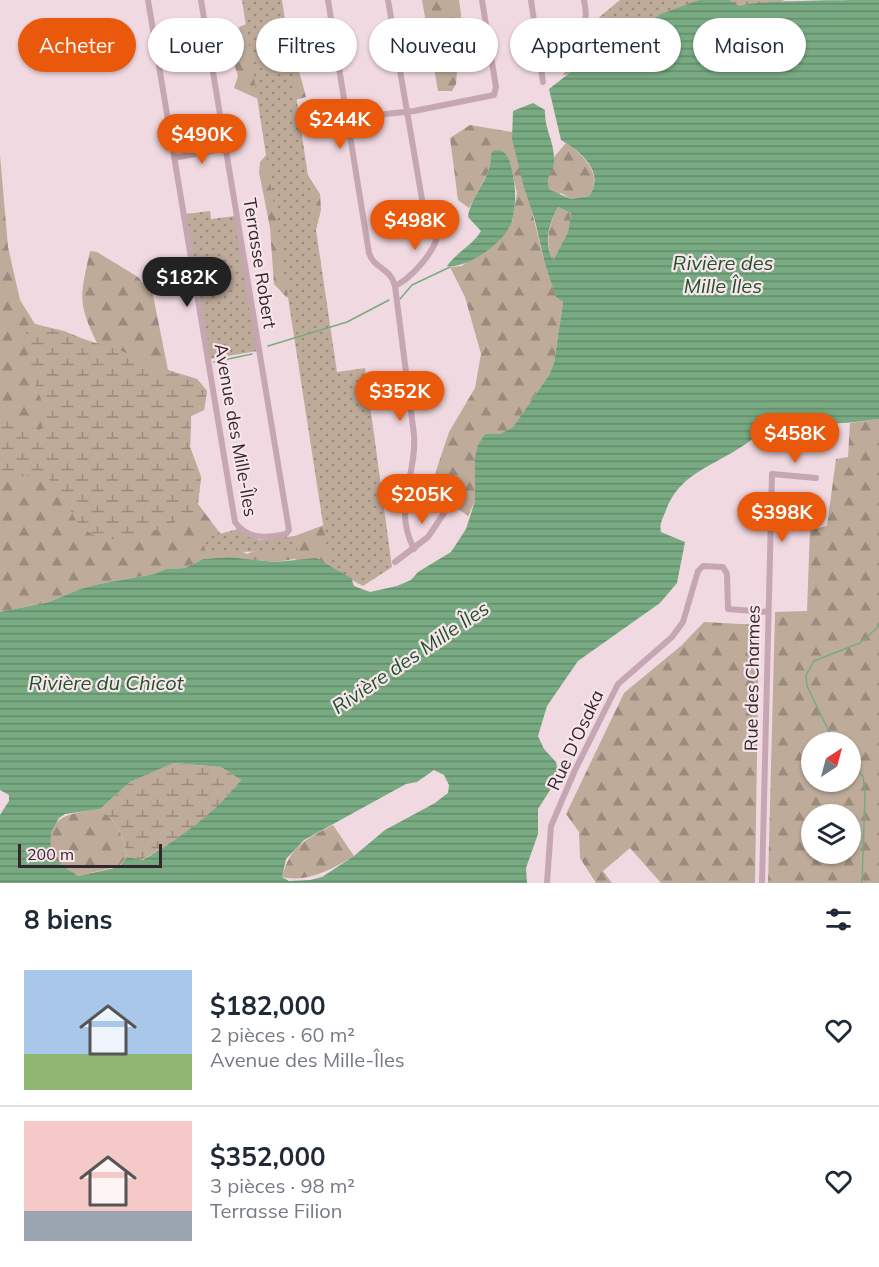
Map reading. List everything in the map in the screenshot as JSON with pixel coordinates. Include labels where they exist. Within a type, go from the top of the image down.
[{"type":"street","name":"Avenue des Mille-Îles","points":[[148,0],[235,522],[257,538],[289,532]]},
{"type":"street","name":"Terrasse Robert","points":[[201,0],[289,532]]},
{"type":"street","points":[[328,0],[369,253],[374,262],[390,274],[394,286],[415,440],[414,459],[403,504],[405,525],[414,549]]},
{"type":"street","points":[[388,0],[424,211],[436,237],[434,246],[423,260],[394,286]]},
{"type":"street","points":[[375,115],[495,94],[496,87],[482,0]]},
{"type":"street","points":[[531,0],[534,18]]},
{"type":"street","points":[[584,0],[585,18]]},
{"type":"street","points":[[542,72],[543,82]]},
{"type":"street","points":[[174,158],[226,148]]},
{"type":"street","name":"Rue des Charmes","points":[[762,883],[772,474],[816,478]]},
{"type":"street","points":[[395,562],[428,537],[444,513]]},
{"type":"street","name":"Rue D'Osaka","points":[[547,883],[551,826],[575,770],[618,684],[672,637],[683,622],[698,571],[703,566],[723,567],[727,574],[728,609],[768,612]]},
{"type":"green space","points":[[242,0],[282,0],[285,18],[256,18],[256,72],[293,72],[337,372],[365,368],[392,567],[363,586],[330,569]]},
{"type":"green space","points":[[422,0],[459,0],[461,18],[425,18]]},
{"type":"green space","points":[[620,0],[785,0],[735,18],[693,18],[693,33],[681,37],[681,18],[598,18]]},
{"type":"green space","points":[[251,22],[256,24],[256,72],[299,72],[306,97],[274,106],[234,88],[238,76],[237,72],[244,72],[244,25]]},
{"type":"green space","points":[[435,72],[457,72],[456,84],[452,91],[438,91]]},
{"type":"green space","points":[[470,125],[512,132],[545,264],[556,296],[563,302],[554,363],[549,375],[513,427],[500,434],[485,434],[475,457],[475,501],[468,516],[430,489],[449,432],[475,388],[481,354],[465,297],[450,267],[462,266],[512,222],[517,193],[510,162],[502,151],[491,154],[492,165],[469,208],[458,200],[450,138]]},
{"type":"green space","points":[[281,138],[286,141],[320,194],[321,210],[304,279],[287,298],[274,284],[270,228],[259,172],[260,162]]},
{"type":"green space","points":[[566,143],[585,159],[593,173],[593,188],[589,196],[571,199],[561,193],[556,195],[546,183],[554,157]]},
{"type":"green space","points":[[0,155],[8,247],[20,300],[35,324],[64,331],[98,345],[86,319],[82,299],[90,251],[97,252],[138,277],[153,295],[168,370],[197,379],[207,391],[204,410],[191,416],[190,447],[201,477],[198,504],[229,545],[247,554],[324,525],[351,578],[294,559],[275,562],[229,557],[203,559],[185,568],[166,569],[154,574],[99,584],[49,602],[0,612]]},
{"type":"green space","points":[[558,207],[571,213],[568,232],[553,262],[549,247],[549,234]]},
{"type":"green space","points":[[210,211],[211,219],[235,216],[258,351],[210,359],[186,214]]},
{"type":"green space","points":[[35,324],[122,351],[156,367],[197,379],[207,391],[204,410],[191,416],[190,447],[201,477],[198,504],[192,515],[150,532],[120,539],[106,539],[92,534],[80,525],[60,489],[37,472],[6,482],[0,493],[0,405],[14,423],[40,430],[47,415],[27,363],[26,326]]},
{"type":"green space","points":[[879,419],[879,883],[768,883],[775,612],[807,611],[810,530],[827,526],[836,459],[848,457],[850,423]]},
{"type":"green space","points":[[238,529],[259,540],[295,536],[298,553],[206,552],[201,539]]},
{"type":"green space","points":[[704,622],[759,625],[755,883],[661,883],[630,848],[603,871],[612,883],[596,883],[580,858],[579,832],[566,814],[624,693],[682,645]]},
{"type":"green space","points":[[172,763],[221,767],[241,780],[219,805],[171,843],[142,860],[127,857],[119,830],[100,809],[130,782]]},
{"type":"green space","points":[[100,809],[119,830],[127,857],[119,866],[78,876],[50,857],[51,832],[60,819],[68,815]]},
{"type":"green space","points":[[333,825],[354,856],[320,874],[301,878],[282,877],[285,866],[300,845]]},
{"type":"water","name":"Rivière des Mille Îles","points":[[699,0],[729,0],[739,6],[784,1],[879,0],[879,419],[817,423],[793,420],[783,416],[744,445],[696,473],[679,488],[672,498],[661,526],[661,532],[685,542],[677,583],[660,603],[578,661],[547,706],[538,736],[544,749],[556,762],[559,776],[538,809],[538,834],[526,868],[527,883],[0,883],[0,815],[9,801],[9,795],[0,790],[0,612],[49,602],[99,584],[154,574],[166,569],[185,568],[203,559],[229,557],[275,562],[316,558],[351,578],[354,586],[370,592],[397,586],[411,580],[418,572],[451,552],[466,529],[475,501],[475,457],[478,445],[485,434],[500,434],[513,427],[549,375],[554,363],[563,302],[556,297],[524,187],[512,139],[513,111],[533,103],[545,110],[554,158],[548,177],[550,190],[571,199],[589,196],[593,187],[593,171],[583,156],[561,140],[549,89],[571,72],[681,72],[681,18],[654,18]],"holes":[[[558,207],[571,213],[568,232],[553,261],[548,240],[552,220]],[[173,763],[221,767],[241,780],[195,825],[143,860],[127,857],[119,867],[78,876],[50,857],[51,832],[59,818],[65,814],[100,809],[130,782]],[[434,770],[444,775],[449,785],[448,793],[435,803],[385,830],[354,856],[322,877],[289,881],[282,877],[286,859],[304,840],[406,784],[417,782]]]},
{"type":"water","points":[[494,150],[505,153],[511,165],[515,192],[512,221],[502,237],[485,252],[465,263],[447,266],[481,231],[468,217],[473,201],[489,170],[491,154]]},
{"type":"waterway","points":[[400,299],[412,285],[450,267]]},
{"type":"waterway","points":[[268,346],[347,322],[389,300]]},
{"type":"waterway","points":[[214,362],[252,354]]},
{"type":"waterway","points":[[829,732],[807,686],[806,675],[814,661],[860,643],[879,626]]},
{"type":"waterway","points":[[861,774],[865,796],[862,883]]},
{"type":"water label","name":"Rivière du Chicot","points":[[106,682]]}]
